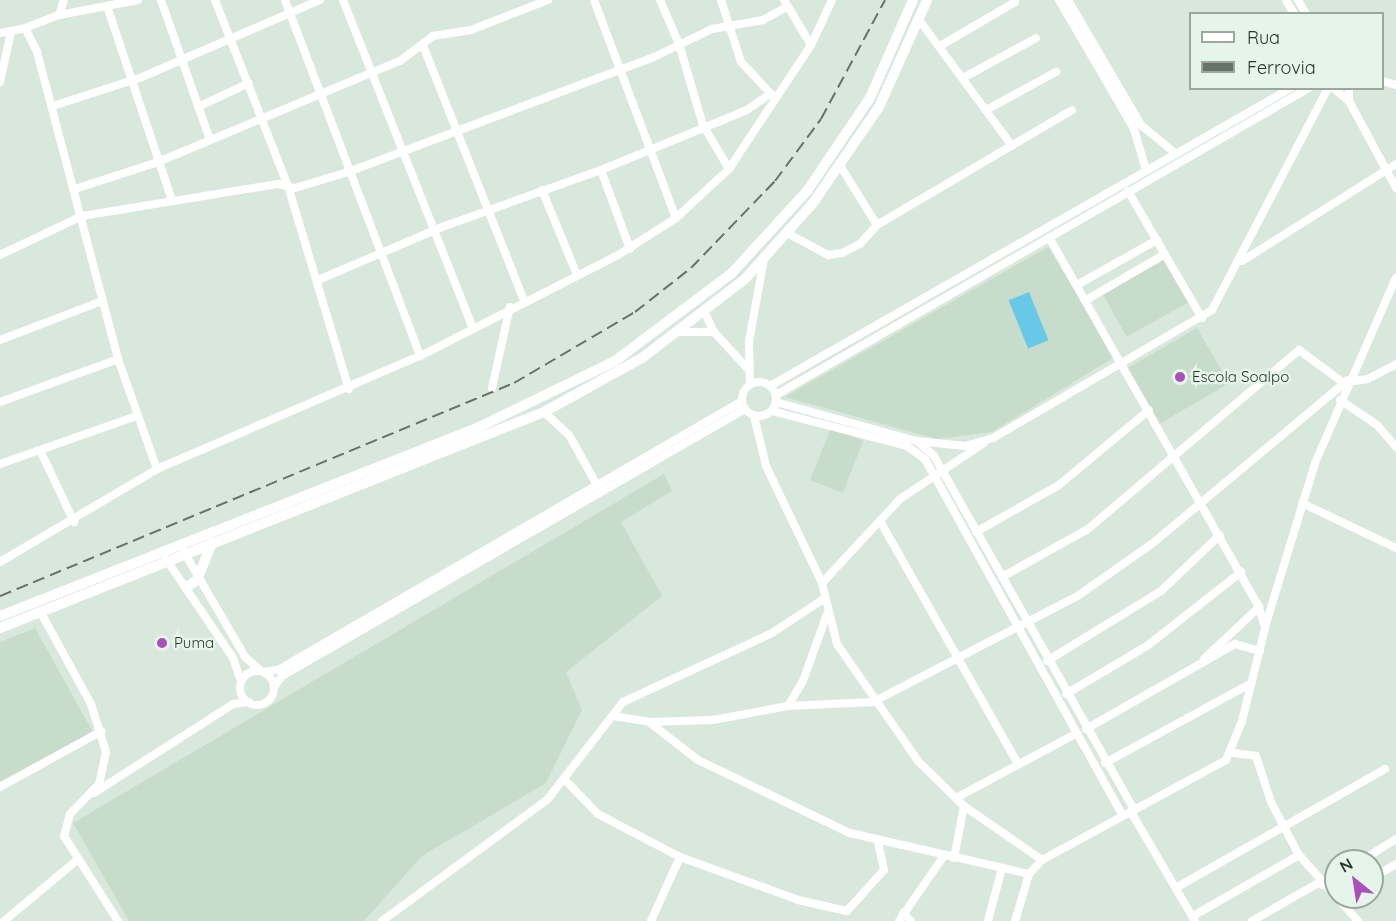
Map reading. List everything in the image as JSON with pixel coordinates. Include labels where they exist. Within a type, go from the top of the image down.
[{"type":"highway","points":[[0,628],[41,613],[165,557],[529,406],[657,333],[732,273],[807,191],[870,98],[913,0]]},
{"type":"highway","points":[[182,550],[212,543],[544,412],[680,332],[745,279],[787,233],[841,167],[879,107],[920,21],[927,0]]},
{"type":"highway","points":[[187,587],[199,576],[212,543]]},
{"type":"highway","points":[[0,616],[165,557]]},
{"type":"street","points":[[59,15],[64,0]]},
{"type":"street","points":[[0,33],[25,28],[59,15],[138,0]]},
{"type":"street","points":[[161,0],[180,62],[209,137]]},
{"type":"street","points":[[215,0],[263,117],[288,186],[349,389]]},
{"type":"street","points":[[285,0],[288,14],[320,93],[377,252],[420,356]]},
{"type":"street","points":[[53,106],[128,82],[180,62],[320,0]]},
{"type":"street","points":[[343,0],[372,71],[401,153],[473,328]]},
{"type":"street","points":[[75,189],[158,162],[209,137],[372,71],[424,48],[433,36],[471,30],[548,0]]},
{"type":"street","points":[[594,0],[652,147],[676,218]]},
{"type":"street","points":[[660,0],[680,44],[703,125],[729,170]]},
{"type":"street","points":[[721,0],[732,24],[741,62],[773,97]]},
{"type":"street","points":[[0,562],[74,522],[157,470],[349,389],[420,356],[510,307],[630,249],[676,218],[729,170],[773,97],[811,45],[832,0]]},
{"type":"street","points":[[1059,0],[1141,125],[1175,153]]},
{"type":"street","points":[[1068,0],[1134,129],[1146,170]]},
{"type":"street","points":[[940,46],[1015,2]]},
{"type":"street","points":[[0,255],[82,216],[172,200],[288,186],[348,172],[621,69],[732,24],[763,20],[785,4],[811,45]]},
{"type":"street","points":[[107,6],[128,82],[172,200]]},
{"type":"street","points":[[920,21],[1012,146]]},
{"type":"street","points":[[25,28],[53,106],[118,359],[136,416],[157,470]]},
{"type":"street","points":[[0,82],[10,32]]},
{"type":"street","points":[[963,78],[1036,38]]},
{"type":"street","points":[[424,48],[490,209],[524,300]]},
{"type":"street","points":[[986,110],[1056,72]]},
{"type":"street","points":[[198,107],[249,83]]},
{"type":"street","points":[[750,384],[770,386],[1287,90]]},
{"type":"street","points":[[772,411],[776,398],[1128,191],[1305,90]]},
{"type":"street","points":[[822,583],[880,521],[937,471],[1202,318],[1240,262],[1327,90]]},
{"type":"street","points":[[1336,90],[1349,100],[1396,188]]},
{"type":"street","points":[[1349,90],[1349,100]]},
{"type":"street","points":[[318,280],[377,252],[601,170],[773,97]]},
{"type":"street","points":[[787,233],[828,255],[860,244],[877,225],[1072,110]]},
{"type":"street","points":[[1240,262],[1396,164]]},
{"type":"street","points":[[841,167],[877,225]]},
{"type":"street","points":[[601,170],[630,249]]},
{"type":"street","points":[[542,190],[577,275]]},
{"type":"street","points":[[1128,191],[1202,318]]},
{"type":"street","points":[[1049,237],[1241,572],[1259,607],[1265,628]]},
{"type":"street","points":[[1077,285],[1157,240]]},
{"type":"street","points":[[1086,300],[1164,254]]},
{"type":"street","points":[[85,798],[233,704],[268,700],[282,676],[743,405],[750,384],[747,368],[755,295],[764,259]]},
{"type":"street","points":[[1233,753],[1265,628],[1302,503],[1346,382],[1396,278]]},
{"type":"street","points":[[745,279],[755,295]]},
{"type":"street","points":[[0,340],[102,301]]},
{"type":"street","points":[[492,388],[510,307]]},
{"type":"street","points":[[705,313],[714,332],[747,368]]},
{"type":"street","points":[[680,332],[714,332]]},
{"type":"street","points":[[1002,577],[1088,529],[1299,350],[1346,382]]},
{"type":"street","points":[[0,402],[118,359]]},
{"type":"street","points":[[613,716],[649,722],[713,720],[788,706],[873,702],[1019,628],[1117,570],[1346,382],[1368,379],[1396,364]]},
{"type":"street","points":[[770,386],[776,398],[917,441],[965,446],[993,438]]},
{"type":"street","points":[[1340,400],[1377,425],[1396,447]]},
{"type":"street","points":[[743,405],[754,416],[766,466],[822,583],[827,614],[837,644],[873,702],[918,761],[964,806],[1042,860]]},
{"type":"street","points":[[233,704],[241,685],[262,672],[278,670],[597,485],[743,405]]},
{"type":"street","points":[[754,416],[772,411],[908,446],[937,471]]},
{"type":"street","points":[[976,532],[1059,485],[1149,411]]},
{"type":"street","points":[[544,412],[569,435],[597,485]]},
{"type":"street","points":[[0,464],[136,416]]},
{"type":"street","points":[[917,441],[962,516],[975,548],[1019,628],[1071,712],[1086,729],[1114,778],[1129,813]]},
{"type":"street","points":[[40,450],[74,522]]},
{"type":"street","points":[[1302,503],[1396,547]]},
{"type":"street","points":[[962,516],[976,532],[1002,577],[1047,661],[1053,681],[1066,694],[1077,733],[1105,783],[1129,813],[1179,886],[1194,918],[1299,855]]},
{"type":"street","points":[[880,521],[956,661],[1018,764]]},
{"type":"street","points":[[1047,661],[1161,591],[1220,535]]},
{"type":"street","points":[[975,548],[982,544]]},
{"type":"street","points":[[182,550],[244,657],[262,672],[274,687]]},
{"type":"street","points":[[165,557],[233,658],[249,702]]},
{"type":"street","points":[[984,564],[992,560]]},
{"type":"street","points":[[1066,694],[1147,646],[1241,572]]},
{"type":"street","points":[[1001,595],[1009,590]]},
{"type":"street","points":[[382,921],[515,825],[565,780],[613,716],[638,692],[772,633],[825,598]]},
{"type":"street","points":[[1009,610],[1017,605]]},
{"type":"street","points":[[1204,659],[1259,607]]},
{"type":"street","points":[[41,613],[60,640],[102,731],[105,770],[64,824],[77,860],[118,921]]},
{"type":"street","points":[[788,706],[803,681],[827,614]]},
{"type":"street","points":[[1026,639],[1033,635]]},
{"type":"street","points":[[1086,729],[1204,659],[1235,644],[1260,651]]},
{"type":"street","points":[[1105,763],[1251,683]]},
{"type":"street","points":[[649,722],[698,760],[850,833],[943,857],[1029,874]]},
{"type":"street","points":[[0,787],[102,731]]},
{"type":"street","points":[[956,798],[1077,733]]},
{"type":"street","points":[[1086,749],[1094,744]]},
{"type":"street","points":[[1015,921],[1029,874],[1042,860],[1233,753],[1256,756],[1284,828],[1299,855],[1324,887]]},
{"type":"street","points":[[1179,886],[1384,769]]},
{"type":"street","points":[[1105,783],[1114,778]]},
{"type":"street","points":[[565,780],[598,814],[680,857],[798,900],[847,911],[884,870],[878,841]]},
{"type":"street","points":[[954,858],[964,806]]},
{"type":"street","points":[[1380,849],[1396,839]]},
{"type":"street","points":[[651,921],[680,857]]},
{"type":"street","points":[[911,921],[901,917],[943,857]]},
{"type":"street","points":[[4,921],[77,860]]},
{"type":"street","points":[[988,921],[1002,868]]},
{"type":"street","points":[[1252,921],[1324,883]]},
{"type":"street","points":[[1347,909],[1358,921]]},
{"type":"shaded area","points":[[1048,247],[1116,356],[992,432],[937,439],[785,397]]},
{"type":"shaded area","points":[[1164,260],[1188,303],[1127,337],[1103,294]]},
{"type":"shaded area","name":"Escola Soalpo","points":[[1197,328],[1229,383],[1160,423],[1128,368]]},
{"type":"shaded area","points":[[831,428],[863,441],[842,493],[810,480]]},
{"type":"shaded area","points":[[664,474],[672,491],[621,522],[662,596],[566,672],[582,710],[546,783],[422,856],[364,921],[129,921],[73,823]]},
{"type":"shaded area","points":[[35,628],[93,732],[0,781],[0,642]]},
{"type":"water","points":[[1029,292],[1048,340],[1028,348],[1009,300]]},
{"type":"railway","points":[[0,596],[514,383],[635,312],[691,268],[775,181],[821,119],[885,0]]},
{"type":"place","name":"Escola Soalpo","points":[[1180,377]]},
{"type":"place","name":"Puma","points":[[162,643]]}]
